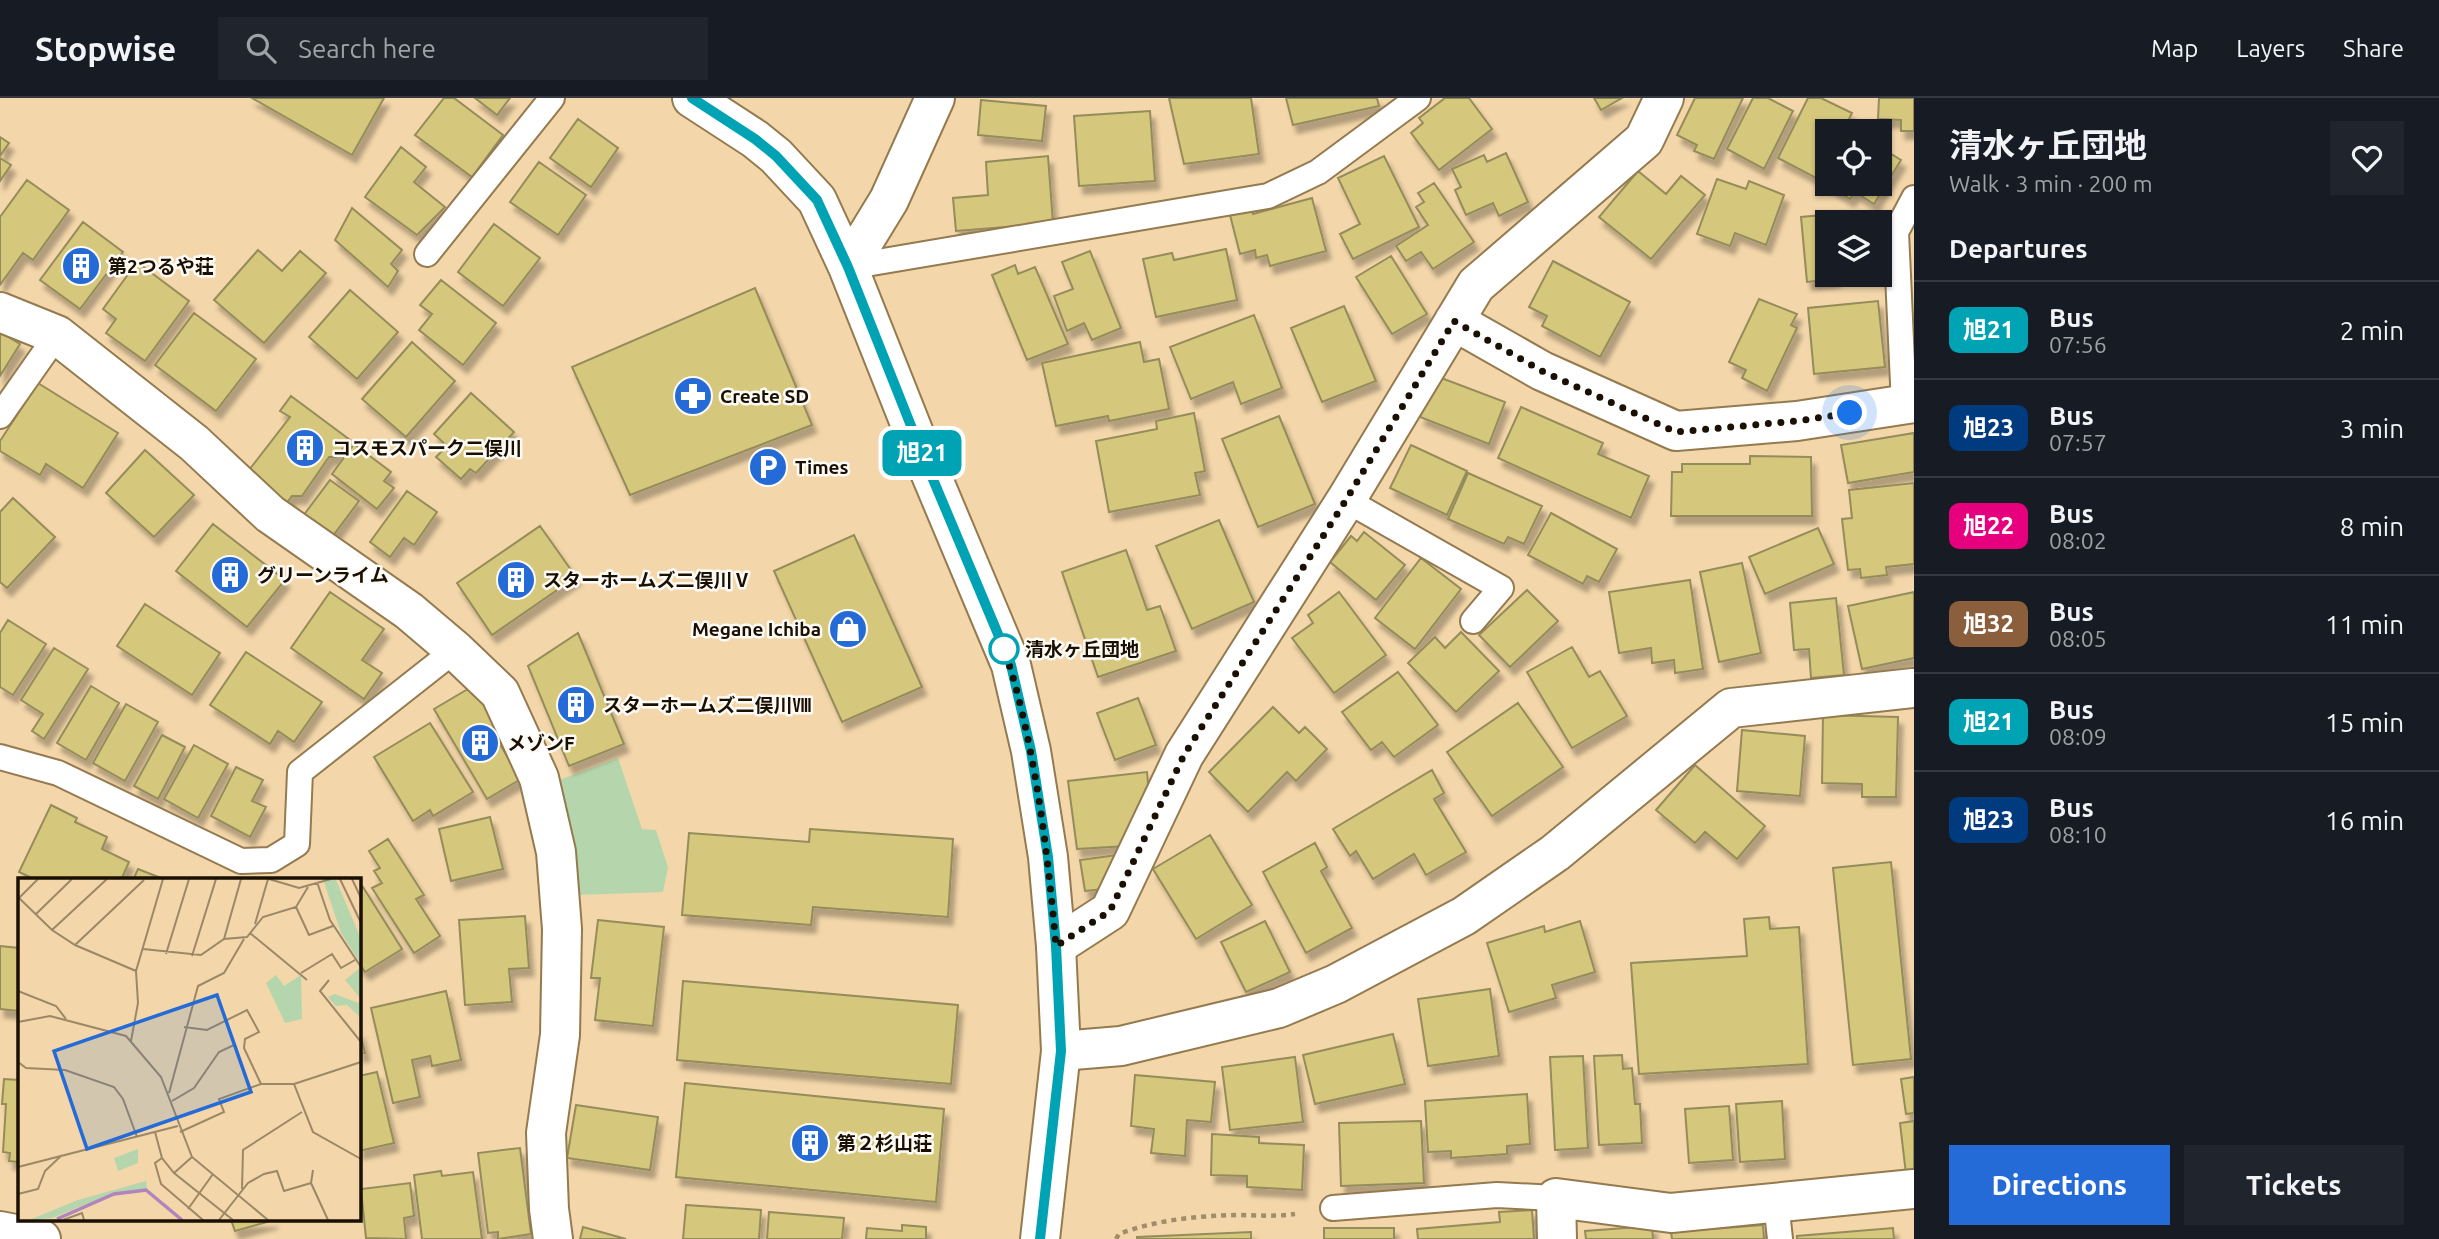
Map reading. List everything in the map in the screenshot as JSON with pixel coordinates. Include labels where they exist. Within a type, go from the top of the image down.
[{"type":"street","points":[[692,98],[776,156],[817,200],[848,267],[919,446],[1011,665],[1031,751],[1048,857],[1056,946],[1061,1051],[1040,1239]]},
{"type":"street","points":[[848,267],[889,200],[935,98]]},
{"type":"street","points":[[1056,946],[1110,911],[1184,755],[1346,500],[1476,285],[1644,140],[1664,98]]},
{"type":"street","points":[[0,312],[57,335],[194,443],[270,514],[409,611],[500,693],[539,778],[556,852],[562,929],[559,1035],[546,1133],[553,1239]]},
{"type":"street","points":[[1454,321],[1542,371],[1676,432],[1797,421],[1909,404]]},
{"type":"street","points":[[1061,1051],[1121,1046],[1279,1008],[1336,984],[1464,916],[1555,853],[1731,708],[1913,688]]},
{"type":"street","points":[[1557,1239],[1556,1198],[1671,1213],[1914,1189]]},
{"type":"street","points":[[0,1231],[41,1239]]},
{"type":"lane","points":[[427,254],[552,98]]},
{"type":"lane","points":[[848,267],[1268,196],[1318,172],[1419,98]]},
{"type":"lane","points":[[1909,404],[1895,232],[1914,198]]},
{"type":"lane","points":[[0,416],[57,335]]},
{"type":"lane","points":[[1346,500],[1501,588],[1473,621]]},
{"type":"lane","points":[[0,757],[58,773],[241,861],[271,860],[297,844],[300,772],[455,650]]},
{"type":"lane","points":[[1333,1208],[1497,1195],[1556,1198]]},
{"type":"lane","points":[[1776,1202],[1780,1239]]},
{"type":"path","points":[[1116,1239],[1119,1234],[1164,1221],[1236,1215],[1273,1217],[1333,1208]]},
{"type":"green space","points":[[618,758],[642,829],[656,830],[668,867],[663,892],[577,895],[557,781]]},
{"type":"building","points":[[252,98],[384,98],[352,155]]},
{"type":"building","points":[[444,98],[454,98],[503,135],[472,177],[415,135]]},
{"type":"building","points":[[475,98],[510,98],[497,115]]},
{"type":"building","points":[[1169,98],[1251,98],[1259,154],[1184,164]]},
{"type":"building","points":[[1286,98],[1377,98],[1379,106],[1293,125]]},
{"type":"building","points":[[1445,98],[1469,98],[1492,129],[1439,170],[1411,133],[1423,123],[1419,118]]},
{"type":"building","points":[[1594,98],[1622,98],[1601,110]]},
{"type":"building","points":[[1695,98],[1743,98],[1714,159],[1694,151],[1697,145],[1677,135]]},
{"type":"building","points":[[1753,98],[1768,98],[1793,111],[1764,169],[1727,149]]},
{"type":"building","points":[[1808,98],[1821,98],[1852,113],[1849,119],[1815,119],[1815,177],[1778,158]]},
{"type":"building","points":[[1879,98],[1914,98],[1914,131],[1901,131],[1901,120],[1878,119]]},
{"type":"building","points":[[981,100],[1046,106],[1042,141],[978,135]]},
{"type":"building","points":[[1150,111],[1155,181],[1079,186],[1074,116]]},
{"type":"building","points":[[578,119],[618,148],[591,187],[550,158]]},
{"type":"building","points":[[0,137],[9,143],[0,156]]},
{"type":"building","points":[[401,147],[426,167],[414,182],[445,207],[417,235],[365,197]]},
{"type":"building","points":[[1506,153],[1528,202],[1499,216],[1493,203],[1466,215],[1455,190],[1461,187],[1452,169],[1484,155],[1487,162]]},
{"type":"building","points":[[1892,154],[1901,160],[1892,175]]},
{"type":"building","points":[[1048,156],[1053,223],[956,231],[953,198],[988,195],[986,162]]},
{"type":"building","points":[[1384,156],[1419,227],[1353,259],[1340,234],[1360,224],[1338,178]]},
{"type":"building","points":[[0,158],[11,165],[0,181]]},
{"type":"building","points":[[539,162],[586,195],[558,235],[510,202]]},
{"type":"building","points":[[1638,171],[1666,194],[1681,176],[1705,195],[1651,259],[1599,217]]},
{"type":"building","points":[[1717,179],[1746,189],[1749,181],[1784,195],[1766,245],[1735,233],[1730,246],[1697,234]]},
{"type":"building","points":[[27,180],[69,210],[33,260],[23,253],[0,285],[0,217]]},
{"type":"building","points":[[1434,183],[1474,242],[1433,269],[1421,252],[1406,261],[1396,246],[1428,225],[1416,207],[1424,202],[1418,193]]},
{"type":"building","points":[[1861,196],[1879,196],[1874,204]]},
{"type":"building","points":[[1312,198],[1326,251],[1270,266],[1267,255],[1256,258],[1255,250],[1240,254],[1230,215],[1251,209],[1253,214]]},
{"type":"building","points":[[352,208],[402,250],[391,264],[398,271],[388,287],[335,240]]},
{"type":"building","points":[[1815,216],[1815,281],[1807,282],[1801,217]]},
{"type":"building","name":"第2つるや荘","points":[[83,222],[123,252],[80,309],[40,280]]},
{"type":"building","points":[[494,224],[540,258],[503,306],[458,272]]},
{"type":"building","points":[[1226,249],[1237,300],[1156,317],[1143,259],[1172,253],[1174,260]]},
{"type":"building","points":[[258,250],[282,271],[300,251],[326,273],[264,343],[214,300]]},
{"type":"building","points":[[1090,251],[1121,328],[1092,340],[1084,323],[1067,331],[1054,296],[1073,289],[1062,262]]},
{"type":"building","points":[[1391,256],[1427,314],[1392,334],[1356,277]]},
{"type":"building","points":[[1553,261],[1630,302],[1600,357],[1542,326],[1547,316],[1529,307]]},
{"type":"building","points":[[137,262],[189,301],[145,361],[106,333],[116,319],[103,309]]},
{"type":"building","points":[[1015,265],[1018,274],[1035,267],[1068,344],[1027,360],[992,275]]},
{"type":"building","points":[[441,280],[496,323],[463,365],[419,330],[432,314],[420,305]]},
{"type":"building","name":"Create SD","points":[[755,288],[812,425],[630,495],[572,367]]},
{"type":"building","points":[[350,290],[398,332],[357,379],[309,337]]},
{"type":"building","points":[[1759,299],[1797,314],[1791,325],[1797,328],[1767,391],[1742,378],[1746,370],[1729,362]]},
{"type":"building","points":[[1878,301],[1885,367],[1814,374],[1808,308]]},
{"type":"building","points":[[1344,306],[1376,381],[1322,402],[1291,328]]},
{"type":"building","points":[[194,313],[256,359],[216,411],[155,365]]},
{"type":"building","points":[[1254,315],[1282,388],[1241,404],[1233,382],[1191,399],[1170,347]]},
{"type":"building","points":[[0,332],[20,344],[0,376]]},
{"type":"building","points":[[412,342],[455,381],[406,437],[362,399]]},
{"type":"building","points":[[1140,342],[1144,362],[1159,359],[1169,409],[1109,421],[1108,416],[1056,426],[1042,363]]},
{"type":"building","points":[[1436,376],[1505,402],[1489,444],[1420,417]]},
{"type":"building","points":[[38,383],[118,433],[83,488],[46,464],[40,475],[0,451],[0,441]]},
{"type":"building","points":[[471,393],[514,432],[476,473],[470,469],[461,479],[436,457],[447,446],[434,434]]},
{"type":"building","name":"コスモスパーク二俣川","points":[[291,396],[350,440],[336,457],[329,457],[302,496],[292,496],[286,504],[246,474],[290,417],[280,411]]},
{"type":"building","points":[[1521,407],[1603,443],[1598,454],[1649,476],[1631,518],[1498,458]]},
{"type":"building","points":[[1194,413],[1205,471],[1195,473],[1200,495],[1109,512],[1096,441],[1157,429],[1156,421]]},
{"type":"building","points":[[1279,416],[1315,504],[1258,527],[1222,439]]},
{"type":"building","points":[[1914,433],[1914,472],[1848,483],[1841,445]]},
{"type":"building","points":[[354,444],[391,472],[384,481],[394,488],[377,509],[332,474]]},
{"type":"building","points":[[1411,445],[1467,471],[1447,515],[1390,488]]},
{"type":"building","points":[[145,450],[194,495],[154,537],[106,493]]},
{"type":"building","points":[[1750,456],[1811,457],[1812,516],[1671,516],[1672,472],[1682,472],[1682,464],[1750,464]]},
{"type":"building","points":[[1468,473],[1542,506],[1524,544],[1508,537],[1504,544],[1448,519]]},
{"type":"building","points":[[330,480],[359,501],[332,537],[303,516]]},
{"type":"building","points":[[1914,483],[1914,564],[1886,567],[1887,575],[1861,578],[1860,569],[1848,570],[1842,519],[1852,518],[1849,490]]},
{"type":"building","points":[[407,491],[437,512],[414,545],[404,538],[390,557],[370,542]]},
{"type":"building","points":[[13,498],[55,537],[7,588],[0,582],[0,512]]},
{"type":"building","points":[[1551,513],[1617,549],[1599,582],[1587,576],[1583,584],[1528,555]]},
{"type":"building","points":[[1219,520],[1254,602],[1192,629],[1156,546]]},
{"type":"building","name":"グリーンライム","points":[[213,524],[285,580],[247,627],[176,571]]},
{"type":"building","name":"スターホームズ二俣川Ⅴ","points":[[540,526],[576,577],[492,635],[457,583]]},
{"type":"building","points":[[1818,528],[1834,564],[1765,594],[1749,557]]},
{"type":"building","points":[[1364,532],[1405,565],[1376,600],[1330,562],[1351,536],[1357,541]]},
{"type":"building","name":"Megane Ichiba","points":[[854,535],[922,687],[842,722],[774,571]]},
{"type":"building","points":[[1126,550],[1147,610],[1160,606],[1176,651],[1098,677],[1062,572]]},
{"type":"building","points":[[1421,558],[1461,589],[1415,649],[1375,618]]},
{"type":"building","points":[[1742,563],[1761,653],[1719,662],[1700,572]]},
{"type":"building","points":[[1690,580],[1703,669],[1675,673],[1674,660],[1652,663],[1651,648],[1619,653],[1609,592]]},
{"type":"building","points":[[1527,590],[1558,621],[1510,667],[1479,635]]},
{"type":"building","points":[[330,592],[384,629],[362,660],[382,673],[364,699],[291,648]]},
{"type":"building","points":[[1339,592],[1386,655],[1334,693],[1292,638],[1313,623],[1308,615]]},
{"type":"building","points":[[1914,592],[1914,658],[1862,669],[1848,606]]},
{"type":"building","points":[[1836,598],[1844,675],[1811,678],[1809,649],[1794,650],[1790,603]]},
{"type":"building","points":[[145,604],[220,653],[192,695],[117,646]]},
{"type":"building","points":[[8,620],[46,644],[13,695],[0,687],[0,633]]},
{"type":"building","points":[[1461,632],[1499,671],[1456,712],[1408,663],[1435,637],[1445,648]]},
{"type":"building","name":"スターホームズ二俣川Ⅷ","points":[[578,633],[624,744],[569,766],[528,666]]},
{"type":"building","points":[[1572,647],[1589,677],[1600,671],[1627,716],[1572,748],[1527,672]]},
{"type":"building","points":[[54,648],[88,669],[44,739],[32,731],[43,714],[21,700]]},
{"type":"building","points":[[246,652],[322,702],[294,742],[278,731],[270,744],[210,705]]},
{"type":"building","points":[[1398,672],[1438,725],[1394,757],[1382,742],[1371,750],[1342,712]]},
{"type":"building","name":"メゾンF","points":[[478,683],[511,740],[501,746],[521,779],[487,799],[434,709]]},
{"type":"building","points":[[91,686],[119,703],[86,760],[57,743]]},
{"type":"building","points":[[1138,698],[1156,745],[1115,760],[1097,713]]},
{"type":"building","points":[[1518,703],[1563,767],[1492,816],[1447,752]]},
{"type":"building","points":[[126,704],[158,722],[125,781],[93,763]]},
{"type":"building","points":[[1273,707],[1299,733],[1305,727],[1327,749],[1296,781],[1287,772],[1248,812],[1209,772]]},
{"type":"building","points":[[1823,715],[1898,717],[1896,797],[1862,797],[1862,784],[1822,783]]},
{"type":"building","points":[[430,723],[473,792],[433,816],[430,810],[413,821],[374,757]]},
{"type":"building","points":[[1742,730],[1805,736],[1800,796],[1737,791]]},
{"type":"building","points":[[162,735],[185,747],[158,799],[134,786]]},
{"type":"building","points":[[194,745],[228,764],[198,818],[164,799]]},
{"type":"building","points":[[1695,765],[1765,826],[1737,859],[1705,832],[1695,843],[1656,810]]},
{"type":"building","points":[[236,767],[263,780],[252,801],[266,807],[250,837],[211,816]]},
{"type":"building","points":[[1432,770],[1444,793],[1434,799],[1466,852],[1426,875],[1414,854],[1373,879],[1356,851],[1350,856],[1333,829]]},
{"type":"building","points":[[1147,772],[1150,806],[1127,846],[1077,849],[1068,781]]},
{"type":"building","points":[[51,805],[77,818],[75,822],[107,837],[102,849],[129,862],[122,878],[32,878],[19,872]]},
{"type":"building","points":[[490,817],[503,869],[451,881],[439,829]]},
{"type":"building","points":[[810,829],[953,839],[948,917],[813,907],[811,925],[682,915],[689,833],[809,842]]},
{"type":"building","points":[[1210,835],[1252,905],[1196,939],[1153,869]]},
{"type":"building","points":[[388,839],[424,895],[416,899],[440,936],[414,953],[372,888],[382,883],[374,871],[380,868],[369,851]]},
{"type":"building","points":[[1315,843],[1327,867],[1321,871],[1352,928],[1306,953],[1263,872]]},
{"type":"building","points":[[1117,855],[1104,889],[1085,891],[1080,860]]},
{"type":"building","points":[[1891,862],[1911,1059],[1853,1065],[1833,868]]},
{"type":"building","points":[[138,869],[161,878],[134,878]]},
{"type":"building","points":[[363,887],[402,949],[365,972],[360,966],[360,889]]},
{"type":"building","points":[[525,916],[529,968],[509,969],[512,1002],[465,1005],[459,920]]},
{"type":"building","points":[[1769,917],[1770,929],[1799,927],[1808,1064],[1639,1074],[1631,963],[1747,956],[1744,919]]},
{"type":"building","points":[[598,920],[664,927],[653,1026],[595,1020],[600,978],[591,978]]},
{"type":"building","points":[[1265,921],[1290,972],[1246,992],[1221,942]]},
{"type":"building","points":[[1580,921],[1595,972],[1552,985],[1556,998],[1509,1012],[1487,943],[1544,926],[1545,932]]},
{"type":"building","points":[[0,946],[18,948],[18,1011],[0,1009]]},
{"type":"building","points":[[683,981],[958,1005],[951,1084],[677,1060]]},
{"type":"building","points":[[1490,989],[1499,1056],[1428,1066],[1418,999]]},
{"type":"building","points":[[446,991],[461,1060],[432,1066],[430,1056],[412,1060],[420,1097],[393,1103],[371,1008]]},
{"type":"building","points":[[360,1033],[365,1053],[360,1054]]},
{"type":"building","points":[[1393,1034],[1405,1084],[1315,1104],[1303,1055]]},
{"type":"building","points":[[1622,1055],[1623,1069],[1632,1068],[1635,1104],[1640,1104],[1642,1143],[1599,1145],[1594,1056]]},
{"type":"building","points":[[1583,1056],[1588,1148],[1555,1150],[1550,1057]]},
{"type":"building","points":[[1295,1057],[1303,1122],[1230,1130],[1222,1067]]},
{"type":"building","points":[[377,1072],[394,1143],[360,1151],[360,1076]]},
{"type":"building","points":[[1135,1075],[1215,1082],[1211,1122],[1187,1120],[1185,1156],[1151,1153],[1154,1129],[1131,1126]]},
{"type":"building","points":[[1914,1077],[1914,1113],[1906,1114],[1901,1079]]},
{"type":"building","points":[[4,1079],[18,1080],[18,1162],[9,1161],[10,1153],[3,1152],[6,1104],[2,1104]]},
{"type":"building","name":"第２杉山荘","points":[[685,1083],[944,1109],[936,1202],[676,1177]]},
{"type":"building","points":[[1527,1094],[1530,1144],[1507,1146],[1507,1154],[1451,1158],[1451,1151],[1428,1152],[1425,1101]]},
{"type":"building","points":[[1782,1101],[1785,1159],[1740,1162],[1736,1104]]},
{"type":"building","points":[[576,1105],[658,1117],[650,1170],[567,1158]]},
{"type":"building","points":[[1729,1106],[1733,1160],[1689,1163],[1685,1109]]},
{"type":"building","points":[[1421,1121],[1424,1183],[1341,1186],[1339,1123]]},
{"type":"building","points":[[1914,1121],[1914,1173],[1906,1174],[1900,1123]]},
{"type":"building","points":[[1212,1134],[1259,1137],[1259,1143],[1304,1145],[1302,1190],[1247,1187],[1247,1176],[1211,1175]]},
{"type":"building","points":[[520,1148],[531,1234],[498,1239],[498,1232],[488,1233],[478,1153]]},
{"type":"building","points":[[441,1171],[442,1176],[473,1172],[482,1239],[422,1239],[414,1175]]},
{"type":"building","points":[[410,1183],[414,1216],[404,1218],[406,1239],[366,1238],[361,1189]]},
{"type":"building","points":[[686,1205],[761,1210],[759,1239],[683,1239]]},
{"type":"building","points":[[1532,1210],[1534,1239],[1418,1239],[1417,1229],[1500,1222],[1499,1212]]},
{"type":"building","points":[[769,1212],[844,1218],[842,1239],[767,1239]]},
{"type":"building","points":[[232,1222],[267,1222],[235,1231]]},
{"type":"building","points":[[902,1225],[926,1227],[926,1239],[866,1239],[867,1228],[902,1231]]},
{"type":"building","points":[[1763,1225],[1764,1239],[1672,1239],[1671,1232]]},
{"type":"building","points":[[1652,1226],[1653,1239],[1586,1239],[1585,1231]]},
{"type":"building","points":[[583,1227],[626,1239],[580,1239]]},
{"type":"building","points":[[1324,1228],[1394,1228],[1394,1239],[1324,1239]]},
{"type":"building","points":[[1893,1228],[1894,1239],[1797,1239],[1797,1236]]},
{"type":"building","points":[[1251,1232],[1251,1239],[1137,1239],[1137,1237]]},
{"type":"bus line","name":"旭21","points":[[692,98],[776,156],[817,200],[848,267],[919,446],[1011,665],[1031,751],[1048,857],[1056,946],[1061,1051],[1040,1239]]},
{"type":"place","name":"第2つるや荘","points":[[81,266]]},
{"type":"place","name":"Create SD","points":[[693,396]]},
{"type":"place","name":"コスモスパーク二俣川","points":[[305,448]]},
{"type":"place","name":"Times","points":[[768,467]]},
{"type":"place","name":"グリーンライム","points":[[230,575]]},
{"type":"place","name":"スターホームズ二俣川Ⅴ","points":[[516,580]]},
{"type":"place","name":"Megane Ichiba","points":[[848,629]]},
{"type":"place","name":"清水ヶ丘団地","points":[[1004,649]]},
{"type":"place","name":"スターホームズ二俣川Ⅷ","points":[[576,705]]},
{"type":"place","name":"メゾンF","points":[[480,743]]},
{"type":"place","name":"第２杉山荘","points":[[810,1143]]},
{"type":"route","points":[[1004,649],[1000,640],[1011,665],[1031,751],[1048,857],[1056,946],[1110,911],[1184,755],[1346,500],[1454,321],[1542,371],[1676,432],[1797,421],[1850,413]]}]
